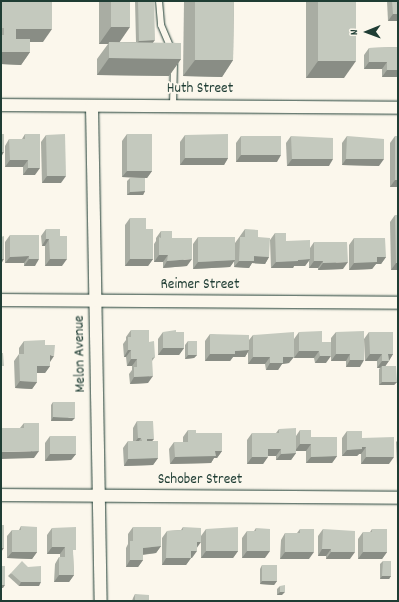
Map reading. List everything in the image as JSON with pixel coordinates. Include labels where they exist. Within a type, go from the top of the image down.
[{"type":"street","name":"Huth Street","points":[[1,105],[398,108]]},
{"type":"street","name":"Melon Avenue","points":[[92,106],[101,601]]},
{"type":"street","name":"Reimer Street","points":[[1,300],[398,303]]},
{"type":"street","name":"Schober Street","points":[[1,495],[398,498]]},
{"type":"lane","points":[[159,1],[160,25],[173,51],[173,106]]},
{"type":"building","points":[[1,1],[52,1],[52,29],[16,29],[16,39],[30,39],[30,52],[1,52],[1,35],[4,35],[4,28],[1,28]]},
{"type":"building","points":[[111,1],[130,1],[130,27],[111,27]]},
{"type":"building","points":[[138,1],[154,1],[155,40],[139,41]]},
{"type":"building","points":[[195,1],[234,1],[233,60],[195,60]]},
{"type":"building","points":[[318,1],[356,1],[356,61],[318,61]]},
{"type":"building","points":[[392,1],[398,1],[398,14],[393,14]]},
{"type":"building","points":[[109,42],[181,43],[181,59],[109,58]]},
{"type":"building","points":[[398,47],[398,70],[387,70],[387,62],[369,62],[369,48]]},
{"type":"building","points":[[1,134],[4,134],[4,152],[1,152]]},
{"type":"building","points":[[25,134],[40,134],[40,168],[28,168],[28,160],[10,160],[9,139],[25,139]]},
{"type":"building","points":[[65,134],[66,176],[47,176],[46,135]]},
{"type":"building","points":[[127,134],[152,134],[152,171],[127,171]]},
{"type":"building","points":[[228,134],[228,158],[185,158],[185,135]]},
{"type":"building","points":[[241,136],[281,136],[281,155],[241,155]]},
{"type":"building","points":[[291,136],[333,138],[333,159],[292,159]]},
{"type":"building","points":[[347,136],[384,139],[384,159],[346,159]]},
{"type":"building","points":[[395,136],[398,136],[398,180],[395,180]]},
{"type":"building","points":[[130,178],[145,178],[145,191],[130,192]]},
{"type":"building","points":[[395,215],[398,215],[398,263],[396,263]]},
{"type":"building","points":[[130,218],[146,218],[146,229],[153,229],[153,259],[130,259]]},
{"type":"building","points":[[46,229],[60,229],[60,236],[67,236],[67,259],[50,259],[49,239],[46,239]]},
{"type":"building","points":[[245,229],[258,230],[258,237],[270,238],[269,257],[254,256],[254,261],[239,261],[240,237],[245,237]]},
{"type":"building","points":[[161,231],[172,231],[172,238],[192,238],[192,259],[167,261],[168,255],[159,255],[159,237],[161,238]]},
{"type":"building","points":[[275,233],[286,233],[286,241],[310,240],[310,259],[276,262]]},
{"type":"building","points":[[10,235],[39,235],[39,259],[29,259],[29,256],[10,257]]},
{"type":"building","points":[[4,236],[4,259],[1,259],[1,237]]},
{"type":"building","points":[[198,237],[235,237],[235,260],[198,262]]},
{"type":"building","points":[[354,238],[385,238],[386,257],[377,257],[377,262],[354,263]]},
{"type":"building","points":[[314,242],[347,242],[348,262],[323,263],[323,261],[314,261]]},
{"type":"building","points":[[131,330],[149,330],[149,342],[154,341],[155,357],[152,358],[153,376],[134,377],[134,367],[137,367],[137,359],[131,359],[131,350],[128,350],[128,337],[131,337]]},
{"type":"building","points":[[176,330],[176,332],[184,332],[184,348],[163,348],[163,332]]},
{"type":"building","points":[[322,331],[322,342],[331,342],[331,356],[320,356],[319,351],[299,351],[299,332]]},
{"type":"building","points":[[364,331],[364,360],[350,360],[350,354],[336,354],[336,332]]},
{"type":"building","points":[[294,332],[294,357],[283,357],[283,363],[270,363],[270,357],[253,357],[253,335]]},
{"type":"building","points":[[369,332],[393,332],[393,354],[388,354],[389,361],[382,361],[382,354],[370,354]]},
{"type":"building","points":[[210,334],[249,335],[249,350],[235,351],[235,354],[210,354]]},
{"type":"building","points":[[45,340],[45,345],[55,345],[54,356],[50,355],[50,366],[37,366],[37,382],[20,381],[19,354],[24,354],[24,341]]},
{"type":"building","points":[[188,341],[197,341],[197,355],[188,355]]},
{"type":"building","points":[[1,353],[3,353],[4,366],[1,366]]},
{"type":"building","points":[[382,366],[396,366],[397,382],[382,382]]},
{"type":"building","points":[[53,402],[75,402],[75,418],[53,417]]},
{"type":"building","points":[[137,421],[153,421],[154,439],[147,439],[147,441],[158,441],[158,458],[128,459],[128,441],[142,441],[141,438],[138,438]]},
{"type":"building","points":[[24,423],[39,423],[39,451],[1,452],[1,428],[24,428]]},
{"type":"building","points":[[296,428],[296,453],[281,454],[281,449],[268,449],[268,457],[252,457],[252,433],[279,433],[279,429]]},
{"type":"building","points":[[188,430],[196,430],[196,433],[222,433],[222,451],[215,451],[216,456],[175,457],[174,442],[188,442]]},
{"type":"building","points":[[300,430],[311,430],[311,437],[337,437],[337,456],[311,457],[311,444],[300,444]]},
{"type":"building","points":[[347,431],[362,431],[362,438],[394,437],[394,457],[366,457],[366,447],[362,447],[362,449],[347,450]]},
{"type":"building","points":[[50,436],[76,436],[76,454],[50,454]]},
{"type":"building","points":[[1,525],[4,525],[4,548],[1,548]]},
{"type":"building","points":[[21,526],[37,527],[37,552],[12,552],[12,530],[21,530]]},
{"type":"building","points":[[76,527],[76,550],[73,550],[74,575],[59,575],[59,557],[65,557],[65,547],[52,547],[52,528]]},
{"type":"building","points":[[133,527],[161,527],[161,546],[143,548],[143,560],[130,560],[130,541],[133,541]]},
{"type":"building","points":[[183,527],[201,528],[201,542],[197,542],[197,551],[191,551],[191,558],[166,558],[167,531],[183,530]]},
{"type":"building","points":[[238,527],[238,551],[206,551],[206,529]]},
{"type":"building","points":[[256,528],[270,529],[270,551],[247,551],[247,531],[256,531]]},
{"type":"building","points":[[300,529],[314,529],[314,552],[285,552],[285,533],[300,533]]},
{"type":"building","points":[[323,529],[355,531],[355,552],[331,552],[331,549],[322,549]]},
{"type":"building","points":[[372,529],[387,529],[387,552],[363,552],[363,532],[372,532]]},
{"type":"building","points":[[22,561],[28,567],[41,566],[41,582],[21,582],[11,573]]},
{"type":"building","points":[[383,561],[391,561],[391,576],[382,576]]},
{"type":"building","points":[[262,565],[277,565],[277,581],[262,581]]},
{"type":"building","points":[[1,566],[5,566],[5,585],[1,585]]},
{"type":"building","points":[[285,585],[285,592],[280,592],[280,586]]},
{"type":"building","points":[[135,594],[149,595],[149,601],[135,601]]}]
